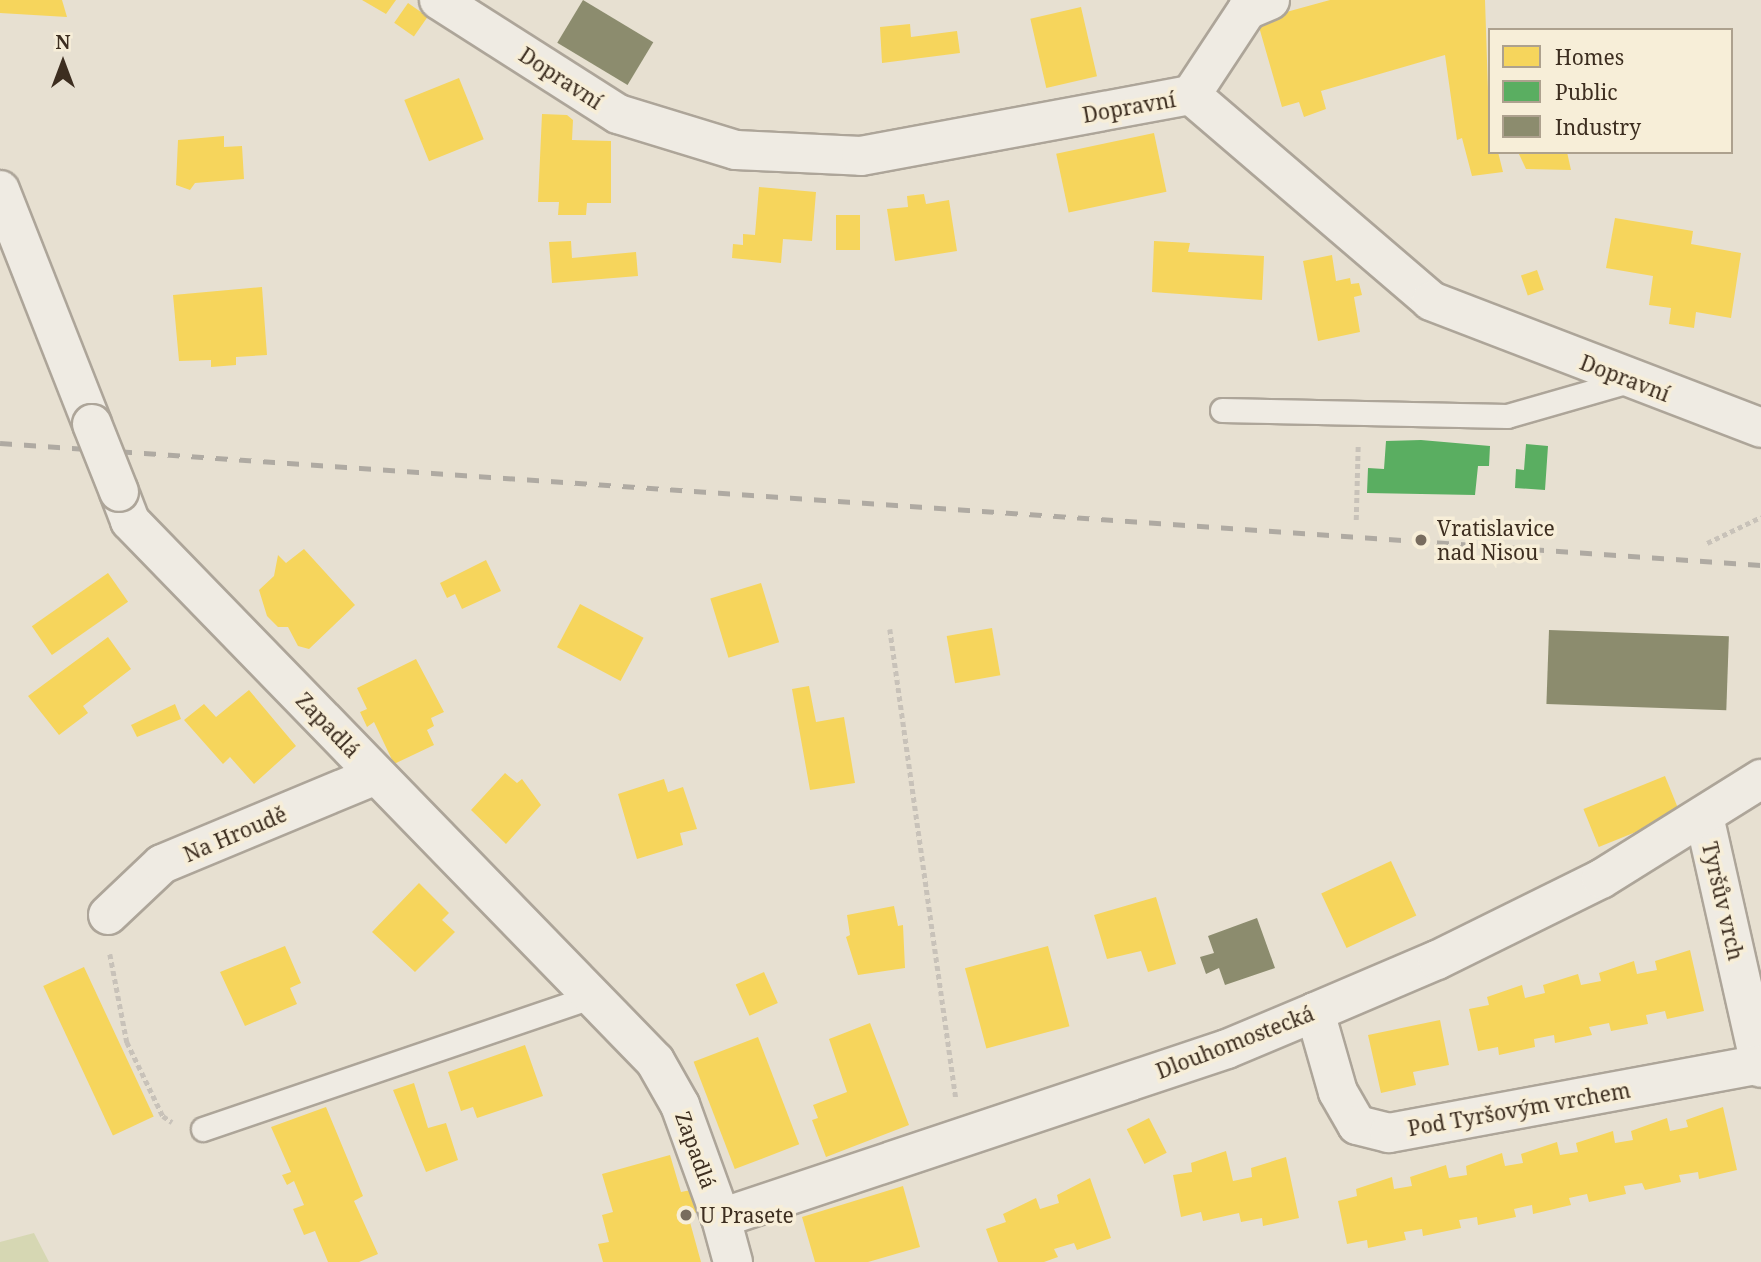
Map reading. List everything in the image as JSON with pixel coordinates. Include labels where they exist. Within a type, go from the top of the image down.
[{"type":"street","name":"Dopravní","points":[[439,0],[618,114],[736,150],[862,156],[1191,95],[1431,301],[1629,381],[1761,428]]},
{"type":"street","points":[[1191,95],[1247,10],[1270,0]]},
{"type":"street","name":"Zapadlá","points":[[0,190],[130,521],[656,1060],[680,1105],[721,1218]]},
{"type":"street","name":"Na Hroudě","points":[[107,915],[162,864],[376,775]]},
{"type":"street","name":"Dlouhomostecká","points":[[721,1218],[1227,1049],[1315,1012],[1437,960],[1601,879],[1761,779]]},
{"type":"street","name":"Tyršův vrch","points":[[1704,816],[1761,1066]]},
{"type":"street","name":"Pod Tyršovým vrchem","points":[[1315,1012],[1338,1092],[1357,1125],[1389,1133],[1761,1066]]},
{"type":"street","points":[[721,1218],[733,1262]]},
{"type":"lane","points":[[1222,410],[1507,416],[1629,381]]},
{"type":"lane","points":[[203,1129],[594,996]]},
{"type":"path","points":[[1356,520],[1359,413]]},
{"type":"path","points":[[1707,543],[1761,517]]},
{"type":"path","points":[[890,629],[961,1136]]},
{"type":"path","points":[[107,915],[114,985],[127,1042],[163,1116],[181,1128],[203,1129]]},
{"type":"green space","points":[[34,1233],[49,1262],[0,1262],[0,1242]]},
{"type":"building: Homes","points":[[0,0],[62,0],[67,17],[0,13]]},
{"type":"building: Homes","points":[[362,0],[396,0],[386,14]]},
{"type":"building: Homes","points":[[1330,0],[1485,0],[1488,154],[1498,154],[1503,172],[1472,176],[1462,138],[1457,140],[1445,55],[1321,91],[1326,109],[1304,117],[1299,102],[1282,107],[1257,20]]},
{"type":"building: Homes","points":[[408,3],[428,17],[414,36],[394,23]]},
{"type":"building: Homes","points":[[1081,7],[1097,76],[1046,88],[1030,19]]},
{"type":"building: Homes","points":[[910,24],[911,37],[957,31],[960,53],[882,63],[880,27]]},
{"type":"building: Homes","points":[[459,78],[484,139],[429,161],[404,100]]},
{"type":"building: Homes","points":[[542,114],[567,115],[573,120],[572,140],[611,141],[611,203],[587,203],[586,215],[558,215],[559,202],[538,202]]},
{"type":"building: Homes","points":[[1154,133],[1166,192],[1069,212],[1056,154]]},
{"type":"building: Homes","points":[[224,136],[224,147],[242,146],[244,179],[195,183],[190,190],[176,185],[178,140]]},
{"type":"building: Homes","points":[[1519,154],[1567,154],[1571,170],[1526,169]]},
{"type":"building: Homes","points":[[759,187],[816,192],[812,241],[783,239],[781,263],[732,258],[733,244],[743,245],[743,234],[755,235]]},
{"type":"building: Homes","points":[[924,194],[926,204],[949,200],[957,251],[895,261],[887,209],[908,207],[907,196]]},
{"type":"building: Homes","points":[[836,215],[860,215],[860,250],[836,250]]},
{"type":"building: Homes","points":[[1615,218],[1693,231],[1691,244],[1741,253],[1731,318],[1696,312],[1694,328],[1669,324],[1671,308],[1649,305],[1653,276],[1606,268]]},
{"type":"building: Homes","points":[[571,241],[572,258],[636,252],[638,276],[552,283],[549,242]]},
{"type":"building: Homes","points":[[1154,241],[1190,243],[1188,252],[1264,256],[1262,300],[1152,292]]},
{"type":"building: Homes","points":[[1332,255],[1336,281],[1350,278],[1351,284],[1359,283],[1362,295],[1354,297],[1360,332],[1318,341],[1303,261]]},
{"type":"building: Homes","points":[[1537,270],[1544,290],[1528,295],[1521,276]]},
{"type":"building: Homes","points":[[262,287],[267,355],[236,357],[236,365],[211,367],[211,360],[179,361],[173,295]]},
{"type":"building: Homes","points":[[304,549],[355,605],[309,649],[298,646],[288,627],[278,627],[267,616],[259,590],[274,576],[278,555],[286,563]]},
{"type":"building: Homes","points":[[486,560],[501,591],[462,609],[455,594],[447,598],[440,583]]},
{"type":"building: Homes","points":[[108,573],[128,602],[52,655],[32,626]]},
{"type":"building: Homes","points":[[761,583],[779,642],[728,658],[710,598]]},
{"type":"building: Homes","points":[[580,604],[644,638],[621,681],[557,647]]},
{"type":"building: Homes","points":[[992,628],[1000,675],[955,683],[947,636]]},
{"type":"building: Homes","points":[[108,637],[131,669],[83,706],[88,713],[59,735],[28,696]]},
{"type":"building: Homes","points":[[416,659],[444,712],[431,718],[434,726],[427,730],[434,745],[394,764],[374,722],[367,727],[360,712],[367,709],[357,688]]},
{"type":"building: Homes","points":[[809,686],[816,722],[844,717],[855,783],[810,790],[792,689]]},
{"type":"building: Homes","points":[[249,690],[296,746],[254,784],[230,757],[223,764],[184,720],[204,704],[216,717]]},
{"type":"building: Homes","points":[[175,704],[181,719],[137,737],[131,725]]},
{"type":"building: Homes","points":[[505,773],[517,783],[522,779],[541,805],[506,844],[471,810]]},
{"type":"building: Homes","points":[[1665,776],[1680,814],[1599,847],[1583,809]]},
{"type":"building: Homes","points":[[664,779],[668,792],[683,787],[697,829],[680,833],[683,845],[637,859],[618,794]]},
{"type":"building: Homes","points":[[1391,861],[1416,915],[1347,948],[1321,894]]},
{"type":"building: Homes","points":[[419,883],[449,913],[442,920],[455,932],[415,972],[372,932]]},
{"type":"building: Homes","points":[[1156,897],[1176,964],[1148,972],[1141,951],[1107,959],[1094,915]]},
{"type":"building: Homes","points":[[894,906],[898,926],[903,925],[905,968],[858,975],[846,937],[850,935],[847,915]]},
{"type":"building: Homes","points":[[285,946],[301,983],[290,988],[297,1004],[245,1026],[220,972]]},
{"type":"building: Homes","points":[[1048,946],[1069,1026],[986,1048],[965,968]]},
{"type":"building: Homes","points":[[1690,950],[1704,1011],[1667,1019],[1665,1011],[1646,1015],[1648,1024],[1611,1031],[1609,1023],[1589,1027],[1592,1035],[1555,1043],[1554,1035],[1534,1039],[1535,1047],[1499,1055],[1498,1047],[1478,1051],[1469,1009],[1489,1005],[1487,997],[1522,985],[1525,998],[1545,993],[1543,985],[1578,974],[1581,985],[1601,981],[1599,973],[1634,961],[1637,974],[1657,970],[1655,961]]},
{"type":"building: Homes","points":[[84,967],[154,1117],[113,1136],[43,986]]},
{"type":"building: Homes","points":[[764,972],[778,1003],[750,1016],[736,985]]},
{"type":"building: Homes","points":[[1440,1020],[1449,1065],[1413,1072],[1416,1085],[1381,1093],[1368,1035]]},
{"type":"building: Homes","points":[[870,1023],[909,1125],[826,1157],[812,1120],[818,1118],[813,1105],[847,1092],[829,1039]]},
{"type":"building: Homes","points":[[758,1037],[799,1144],[735,1169],[694,1062]]},
{"type":"building: Homes","points":[[525,1045],[543,1096],[477,1118],[473,1107],[461,1111],[448,1072]]},
{"type":"building: Homes","points":[[414,1083],[428,1128],[446,1123],[458,1160],[426,1172],[393,1090]]},
{"type":"building: Homes","points":[[326,1107],[363,1196],[354,1201],[378,1254],[359,1262],[328,1262],[315,1231],[304,1235],[293,1209],[304,1205],[294,1181],[287,1185],[282,1175],[291,1172],[271,1127]]},
{"type":"building: Homes","points":[[1723,1107],[1737,1170],[1699,1179],[1698,1172],[1679,1175],[1681,1182],[1645,1190],[1642,1183],[1624,1186],[1626,1194],[1589,1202],[1587,1194],[1569,1198],[1571,1205],[1533,1214],[1532,1205],[1514,1209],[1516,1217],[1478,1225],[1477,1217],[1459,1220],[1461,1228],[1423,1236],[1422,1229],[1404,1232],[1406,1240],[1368,1248],[1367,1240],[1347,1244],[1338,1201],[1357,1196],[1356,1189],[1392,1177],[1394,1189],[1412,1186],[1410,1177],[1446,1165],[1449,1178],[1467,1175],[1466,1166],[1502,1153],[1505,1166],[1523,1163],[1521,1154],[1557,1142],[1560,1155],[1578,1152],[1576,1143],[1613,1131],[1615,1143],[1633,1140],[1631,1131],[1667,1118],[1670,1131],[1688,1127],[1686,1120]]},
{"type":"building: Homes","points":[[1149,1118],[1167,1153],[1144,1164],[1127,1129]]},
{"type":"building: Homes","points":[[1226,1151],[1233,1181],[1252,1177],[1251,1168],[1286,1157],[1299,1218],[1263,1226],[1262,1218],[1241,1222],[1239,1213],[1203,1221],[1201,1212],[1181,1217],[1173,1175],[1192,1172],[1191,1163]]},
{"type":"building: Homes","points":[[670,1155],[681,1192],[691,1190],[697,1212],[688,1215],[701,1262],[603,1262],[598,1244],[609,1242],[602,1215],[613,1212],[602,1174]]},
{"type":"building: Homes","points":[[1090,1178],[1111,1238],[1077,1250],[1074,1243],[1054,1249],[1058,1257],[1044,1262],[998,1262],[986,1229],[1006,1222],[1003,1214],[1036,1198],[1040,1209],[1059,1203],[1057,1195]]},
{"type":"building: Homes","points":[[903,1186],[920,1247],[868,1262],[815,1262],[802,1217]]},
{"type":"building: Public","points":[[1421,440],[1490,446],[1489,466],[1478,466],[1475,495],[1367,493],[1368,468],[1384,469],[1386,441]]},
{"type":"building: Public","points":[[1526,444],[1548,446],[1545,490],[1515,488],[1516,469],[1524,470]]},
{"type":"building: Industry","points":[[583,0],[653,42],[628,85],[557,43]]},
{"type":"building: Industry","points":[[1549,630],[1729,636],[1726,710],[1546,704]]},
{"type":"building: Industry","points":[[1257,918],[1275,968],[1225,985],[1219,968],[1206,974],[1200,957],[1214,953],[1208,936]]},
{"type":"railway","points":[[0,443],[1761,565]]},
{"type":"place","name":"Vratislavice nad Nisou","points":[[1421,540]]},
{"type":"place","name":"U Prasete","points":[[686,1215]]}]
